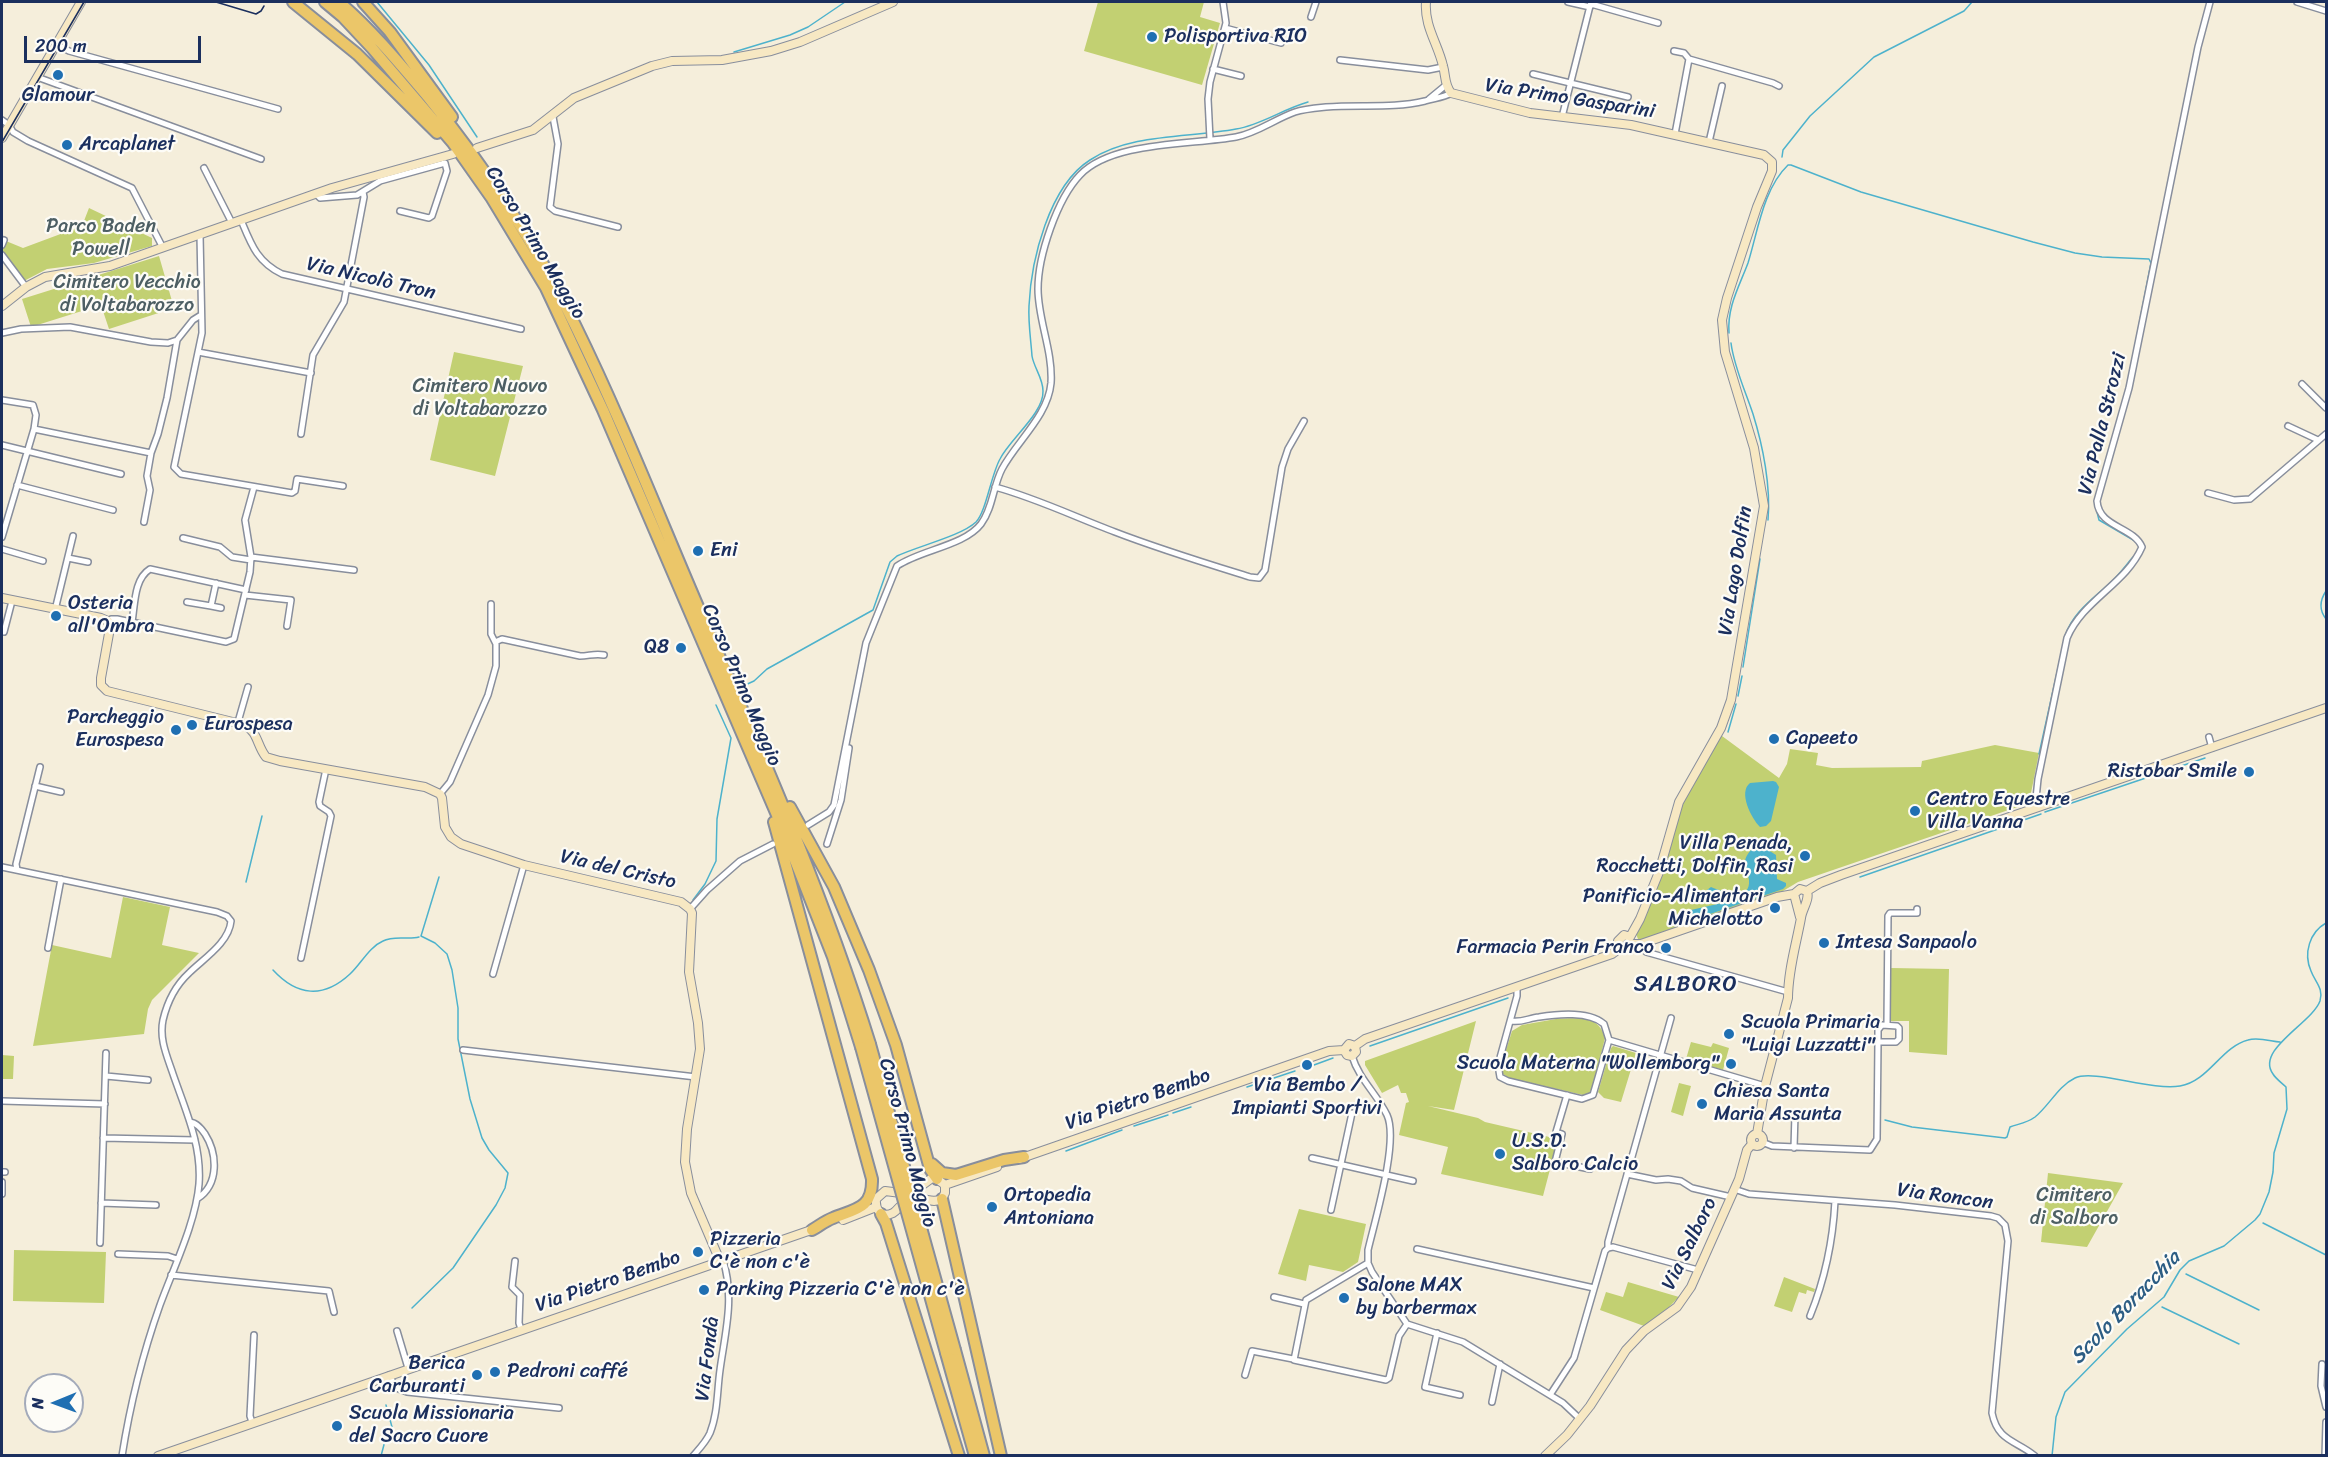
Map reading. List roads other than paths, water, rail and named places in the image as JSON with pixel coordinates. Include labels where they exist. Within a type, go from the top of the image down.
[{"type":"highway","points":[[294,2],[357,54],[419,114],[494,194]]},
{"type":"highway","name":"Corso Primo Maggio","points":[[325,2],[347,14]]},
{"type":"highway","name":"Corso Primo Maggio","points":[[339,2],[529,240],[576,326],[759,749],[825,910],[866,1045],[951,1352],[984,1455]]},
{"type":"highway","points":[[363,2],[390,32],[430,85],[476,152],[494,194]]},
{"type":"highway","name":"Corso Primo Maggio","points":[[494,194],[566,329],[761,776],[813,903],[866,1045]]},
{"type":"highway","points":[[759,749],[772,769],[786,800],[843,906],[884,1007],[930,1168],[941,1182]]},
{"type":"highway","points":[[761,776],[878,1195]]},
{"type":"highway","points":[[930,1162],[942,1173],[956,1175],[1004,1160],[1024,1157]]},
{"type":"highway","points":[[812,1230],[830,1219],[862,1207],[869,1199],[872,1179]]},
{"type":"highway","points":[[942,1199],[1000,1455]]},
{"type":"highway","points":[[879,1211],[886,1223],[959,1455]]},
{"type":"highway","name":"Corso Primo Maggio","points":[[951,1352],[975,1455]]},
{"type":"street","points":[[2,138],[81,2]]},
{"type":"street","points":[[477,148],[533,130],[574,98],[652,66],[672,61],[722,60],[771,51],[800,42],[892,2]]},
{"type":"street","points":[[1209,135],[1208,99],[1213,69],[1227,23],[1223,2]]},
{"type":"street","points":[[1311,17],[1316,2]]},
{"type":"street","points":[[808,825],[830,812],[834,805],[866,644],[897,566],[908,558],[956,541],[980,525],[988,511],[1005,464],[1040,414],[1047,400],[1050,374],[1038,289],[1052,228],[1071,187],[1081,174],[1092,166],[1119,154],[1209,135],[1238,136],[1305,110],[1338,106],[1400,106],[1451,93],[1446,85],[1443,67],[1429,28],[1426,2]]},
{"type":"street","points":[[1568,2],[1591,4],[1658,23]]},
{"type":"street","name":"Via Palla Strozzi","points":[[2035,808],[2038,779],[2067,638],[2078,618],[2115,583],[2142,547],[2139,540],[2102,516],[2097,501],[2129,388],[2198,47],[2210,2]]},
{"type":"street","points":[[2297,2],[2326,11]]},
{"type":"street","points":[[1562,117],[1591,4]]},
{"type":"street","points":[[1225,28],[1281,43]]},
{"type":"street","points":[[56,44],[69,51],[278,109]]},
{"type":"street","points":[[1674,51],[1684,53],[1689,59],[1779,86]]},
{"type":"street","points":[[1675,134],[1689,59]]},
{"type":"street","points":[[1340,60],[1428,70],[1443,67]]},
{"type":"street","points":[[1213,69],[1241,76]]},
{"type":"street","points":[[1533,74],[1628,97]]},
{"type":"street","points":[[37,77],[261,159]]},
{"type":"street","points":[[1427,100],[1446,85]]},
{"type":"street","points":[[1709,141],[1722,86]]},
{"type":"street","name":"Via Primo Gasparini","points":[[1451,93],[1510,109],[1611,122],[1709,141],[1764,155],[1770,158],[1773,165]]},
{"type":"street","points":[[552,117],[558,144],[550,207],[555,211],[618,227]]},
{"type":"street","points":[[2,120],[13,132],[28,141],[132,188],[163,248]]},
{"type":"street","points":[[2,306],[26,287],[45,277],[102,268],[316,194],[453,154]]},
{"type":"street","points":[[316,194],[318,198],[345,197],[363,192],[380,181],[445,163],[447,171],[432,216],[429,218],[400,211]]},
{"type":"street","name":"Via Lago Dolfin","points":[[1620,948],[1618,944],[1624,935],[1631,941],[1659,872],[1679,802],[1721,728],[1731,700],[1764,506],[1754,448],[1725,352],[1722,320],[1727,298],[1773,165]]},
{"type":"street","points":[[204,168],[232,224]]},
{"type":"street","points":[[301,434],[315,351],[341,307],[347,289],[364,198],[363,192]]},
{"type":"street","name":"Via Nicolò Tron","points":[[241,220],[256,251],[268,268],[282,274],[521,329]]},
{"type":"street","points":[[200,235],[202,333],[174,467],[181,474],[292,493],[295,491],[297,479],[343,486]]},
{"type":"street","points":[[2,255],[26,287]]},
{"type":"street","points":[[144,522],[150,490],[147,476],[151,453],[165,407],[177,340],[193,320],[201,315]]},
{"type":"street","points":[[2,333],[21,329],[63,327],[97,330],[151,342],[168,343],[177,340]]},
{"type":"street","points":[[198,352],[310,373]]},
{"type":"street","points":[[2302,384],[2326,408]]},
{"type":"street","points":[[2,400],[33,405],[36,415],[34,429],[2,537]]},
{"type":"street","points":[[995,487],[1042,502],[1192,560],[1250,578],[1259,578],[1265,570],[1282,467],[1288,449],[1304,421]]},
{"type":"street","points":[[2288,426],[2318,440]]},
{"type":"street","points":[[34,429],[151,453]]},
{"type":"street","points":[[2208,493],[2234,500],[2250,499],[2326,434]]},
{"type":"street","points":[[2,445],[121,474]]},
{"type":"street","points":[[17,484],[113,510]]},
{"type":"street","points":[[2,598],[108,621],[114,618],[231,642],[235,636],[251,559],[245,526],[254,487]]},
{"type":"street","points":[[55,610],[73,536]]},
{"type":"street","points":[[183,538],[220,547],[232,557],[354,570]]},
{"type":"street","points":[[2,549],[43,561]]},
{"type":"street","points":[[68,558],[88,562]]},
{"type":"street","points":[[132,622],[141,579],[146,571],[153,570],[216,583],[245,592],[291,600],[287,626]]},
{"type":"street","points":[[211,606],[216,583]]},
{"type":"street","points":[[4,632],[12,601]]},
{"type":"street","points":[[187,602],[221,608]]},
{"type":"street","points":[[108,621],[110,628],[100,678],[104,688],[123,695],[238,722],[251,728],[266,756],[280,761],[425,787],[440,794],[450,782],[488,695],[496,666],[495,642],[491,634],[491,604]]},
{"type":"street","points":[[495,642],[502,639],[580,656],[594,653],[604,655]]},
{"type":"street","points":[[238,722],[248,687]]},
{"type":"street","points":[[1794,898],[1800,889],[1807,891],[1820,883],[2035,808],[2210,742],[2326,708]]},
{"type":"street","points":[[827,844],[841,800],[849,755],[847,740]]},
{"type":"street","points":[[16,870],[40,767]]},
{"type":"street","points":[[302,958],[331,816],[320,806],[319,802],[326,769]]},
{"type":"street","points":[[35,786],[61,792]]},
{"type":"street","name":"Via del Cristo","points":[[440,794],[445,827],[451,837],[473,849],[524,865],[681,903],[690,909],[692,918],[689,937],[689,972],[700,1038],[687,1129],[685,1162],[687,1179],[721,1261]]},
{"type":"street","points":[[690,909],[707,890],[740,861],[773,844]]},
{"type":"street","points":[[493,974],[524,865]]},
{"type":"street","points":[[2,867],[217,912],[227,916],[231,921],[230,928],[223,939],[175,990],[163,1020],[162,1035],[165,1051],[195,1140],[199,1171],[197,1199],[140,1373],[122,1455]]},
{"type":"street","points":[[48,948],[61,879]]},
{"type":"street","points":[[1631,941],[1641,944],[1777,897],[1794,898],[1799,904],[1806,903],[1809,896],[1807,891]]},
{"type":"street","points":[[1794,898],[1801,919]]},
{"type":"street","name":"Via Salboro","points":[[1545,1455],[1580,1419],[1626,1350],[1644,1331],[1677,1307],[1691,1287],[1733,1193],[1747,1150],[1752,1144],[1751,1137],[1757,1134],[1765,1086],[1788,992],[1787,983],[1806,903]]},
{"type":"street","points":[[1887,1025],[1888,916],[1890,913],[1917,913],[1917,909]]},
{"type":"street","points":[[1641,944],[1646,952],[1788,992]]},
{"type":"street","name":"Via Pietro Bembo","points":[[878,1195],[885,1191],[901,1193],[917,1189],[928,1179],[941,1182],[1024,1157],[1329,1051],[1344,1050],[1349,1044],[1355,1046],[1365,1039],[1612,954],[1620,948]]},
{"type":"street","points":[[1510,1021],[1520,1022],[1557,1015],[1592,1017],[1604,1024],[1609,1040],[1593,1095],[1587,1099],[1508,1081],[1500,1077],[1498,1065],[1510,1021],[1517,996],[1516,987]]},
{"type":"street","points":[[1550,1395],[1574,1358],[1608,1248],[1671,1018]]},
{"type":"street","points":[[1762,1142],[1772,1146],[1794,1148],[1870,1150],[1877,1139],[1878,1042],[1880,1026],[1899,1028],[1899,1039],[1896,1042],[1878,1042]]},
{"type":"street","points":[[1609,1040],[1765,1086]]},
{"type":"street","points":[[1352,1056],[1356,1052],[1355,1046]]},
{"type":"street","points":[[463,1050],[696,1077]]},
{"type":"street","points":[[1344,1050],[1347,1055],[1352,1056]]},
{"type":"street","points":[[100,1243],[106,1053]]},
{"type":"street","points":[[1352,1056],[1358,1072],[1387,1116],[1391,1127],[1391,1148],[1368,1250],[1368,1263],[1407,1324],[1463,1342],[1550,1395],[1580,1419]]},
{"type":"street","points":[[106,1076],[148,1080]]},
{"type":"street","points":[[1567,1095],[1556,1132],[1562,1134],[1555,1162],[1590,1169]]},
{"type":"street","points":[[2,1101],[105,1104]]},
{"type":"street","points":[[1331,1210],[1352,1113]]},
{"type":"street","points":[[1794,1148],[1795,1114]]},
{"type":"street","points":[[190,1122],[195,1123],[202,1130],[213,1149],[216,1160],[209,1185],[197,1199]]},
{"type":"street","points":[[1757,1134],[1762,1137],[1762,1142]]},
{"type":"street","points":[[103,1138],[195,1140]]},
{"type":"street","points":[[1752,1144],[1758,1146],[1762,1142]]},
{"type":"street","points":[[1312,1158],[1413,1180]]},
{"type":"street","name":"Via Roncon","points":[[1627,1174],[1656,1180],[1674,1180],[1692,1188],[1733,1193],[1998,1218],[2005,1225],[2008,1241],[1992,1413],[2003,1436],[2035,1455]]},
{"type":"street","points":[[2,1182],[2,1194]]},
{"type":"street","points":[[941,1182],[945,1193],[942,1199]]},
{"type":"street","points":[[878,1195],[875,1202],[879,1211]]},
{"type":"street","name":"Via Pietro Bembo","points":[[158,1455],[173,1453],[252,1422],[812,1230],[879,1211],[892,1214],[904,1203],[918,1199],[933,1202],[942,1199]]},
{"type":"street","points":[[1810,1316],[1824,1276],[1834,1224],[1835,1201]]},
{"type":"street","points":[[101,1203],[156,1205]]},
{"type":"street","points":[[1608,1248],[1613,1247],[1698,1270]]},
{"type":"street","points":[[1417,1249],[1594,1288]]},
{"type":"street","points":[[118,1254],[168,1256],[177,1259]]},
{"type":"street","name":"Via Pietro Bembo","points":[[515,1261],[512,1287],[519,1295],[521,1329]]},
{"type":"street","name":"Via Fondà","points":[[693,1455],[708,1437],[716,1415],[720,1369],[729,1313],[728,1288],[721,1261]]},
{"type":"street","points":[[1293,1359],[1306,1300],[1368,1263]]},
{"type":"street","points":[[171,1275],[329,1291],[334,1312]]},
{"type":"street","points":[[1274,1297],[1304,1304]]},
{"type":"street","points":[[1245,1375],[1252,1351],[1386,1380],[1389,1377],[1401,1331],[1407,1324]]},
{"type":"street","points":[[397,1331],[408,1368]]},
{"type":"street","points":[[1437,1333],[1425,1387],[1460,1395]]},
{"type":"street","points":[[252,1422],[250,1416],[254,1335]]},
{"type":"street","points":[[1492,1402],[1500,1364]]},
{"type":"street","points":[[2322,1364],[2321,1386],[2326,1402]]},
{"type":"street","points":[[389,1375],[393,1385],[407,1392],[559,1408]]},
{"type":"street","points":[[2325,1455],[2326,1422]]},
{"type":"water","points":[[1773,781],[1779,787],[1771,821],[1766,826],[1760,827],[1747,805],[1745,792],[1750,783]]},
{"type":"water","points":[[1756,846],[1765,848],[1776,855],[1777,879],[1786,883],[1786,886],[1687,922],[1686,919],[1691,910],[1722,903],[1723,900],[1708,893],[1707,890],[1711,887],[1735,894],[1745,891],[1749,880],[1745,861],[1749,852]]},
{"type":"waterway","points":[[377,2],[429,65],[477,137]]},
{"type":"waterway","points":[[734,52],[790,35],[808,27],[845,2]]},
{"type":"waterway","points":[[1782,157],[1783,150],[1810,116],[1874,57],[1964,11],[1972,2]]},
{"type":"waterway","points":[[743,686],[754,681],[767,669],[873,610],[890,562],[897,556],[960,532],[980,517],[1000,459],[1032,417],[1042,399],[1043,386],[1032,356],[1029,318],[1034,267],[1038,246],[1053,205],[1063,187],[1076,172],[1090,160],[1124,145],[1245,127],[1308,102]]},
{"type":"waterway","points":[[1729,333],[1732,306],[1748,263],[1767,198],[1780,175],[1788,165],[1791,165],[1861,192],[2033,242],[2075,253],[2102,257],[2149,259],[2151,263],[2127,387]]},
{"type":"waterway","points":[[1731,343],[1763,453],[1767,480],[1768,520]]},
{"type":"waterway","points":[[2096,496],[2101,478]]},
{"type":"waterway","points":[[2095,504],[2099,520],[2135,541]]},
{"type":"waterway","points":[[2065,636],[2078,613],[2114,579],[2133,557]]},
{"type":"waterway","points":[[1743,667],[1760,559]]},
{"type":"waterway","name":"Scolo Boracchia","points":[[2326,591],[2321,605],[2326,619]]},
{"type":"waterway","points":[[2039,754],[2064,641]]},
{"type":"waterway","points":[[1738,696],[1742,676]]},
{"type":"waterway","points":[[1728,732],[1736,704]]},
{"type":"waterway","points":[[693,900],[705,884],[716,861],[717,819],[731,738],[716,705]]},
{"type":"waterway","points":[[2045,812],[2205,758]]},
{"type":"waterway","points":[[1860,877],[2041,814]]},
{"type":"waterway","points":[[246,882],[262,816]]},
{"type":"waterway","points":[[412,1308],[453,1268],[496,1205],[505,1188],[508,1173],[482,1138],[470,1099],[458,1039],[458,1008],[447,954],[435,943],[421,936],[439,877]]},
{"type":"waterway","name":"Scolo Boracchia","points":[[2052,1456],[2056,1417],[2065,1392],[2127,1329],[2164,1297],[2180,1270],[2189,1261],[2224,1246],[2260,1214],[2269,1192],[2274,1153],[2287,1109],[2286,1087],[2273,1074],[2270,1065],[2272,1056],[2278,1046],[2307,1018],[2320,1001],[2321,993],[2309,964],[2308,950],[2312,937],[2326,923]]},
{"type":"waterway","points":[[273,970],[291,985],[310,991],[320,991],[340,982],[354,970],[373,947],[383,941],[392,938],[419,937]]},
{"type":"waterway","points":[[1370,1046],[1508,998]]},
{"type":"waterway","points":[[1885,1120],[1912,1127],[2005,1138],[2010,1127],[2035,1117],[2064,1086],[2075,1078],[2095,1076],[2154,1086],[2180,1086],[2199,1078],[2230,1049],[2248,1040],[2280,1042]]},
{"type":"waterway","points":[[1314,1065],[1333,1058]]},
{"type":"waterway","points":[[1247,1087],[1295,1071]]},
{"type":"waterway","points":[[1173,1113],[1191,1107]]},
{"type":"waterway","points":[[1134,1126],[1168,1115]]},
{"type":"waterway","points":[[1066,1151],[1122,1130]]},
{"type":"waterway","points":[[2263,1223],[2326,1255]]},
{"type":"waterway","points":[[2186,1274],[2259,1310]]},
{"type":"waterway","points":[[2162,1307],[2239,1344]]},
{"type":"waterway","points":[[381,1456],[386,1437],[392,1427],[386,1405]]},
{"type":"tram line","points":[[2,142],[84,2]]},
{"type":"tram line","points":[[216,2],[256,14],[264,6]]},
{"type":"place","name":"Polisportiva RIO","points":[[1152,37]]},
{"type":"place","name":"Glamour","points":[[58,75]]},
{"type":"place","name":"Arcaplanet","points":[[67,145]]},
{"type":"place","name":"Eni","points":[[698,551]]},
{"type":"place","name":"Osteria all'Ombra","points":[[56,616]]},
{"type":"place","name":"Q8","points":[[681,648]]},
{"type":"place","name":"Eurospesa","points":[[192,725]]},
{"type":"place","name":"Parcheggio Eurospesa","points":[[176,730]]},
{"type":"place","name":"Capeeto","points":[[1774,739]]},
{"type":"place","name":"Ristobar Smile","points":[[2249,772]]},
{"type":"place","name":"Centro Equestre Villa Vanna","points":[[1915,811]]},
{"type":"place","name":"Villa Penada, Rocchetti, Dolfin, Rasi","points":[[1805,856]]},
{"type":"place","name":"Panificio-Alimentari Michelotto","points":[[1775,908]]},
{"type":"place","name":"Intesa Sanpaolo","points":[[1824,943]]},
{"type":"place","name":"Farmacia Perin Franco","points":[[1666,948]]},
{"type":"place","name":"Scuola Primaria \"Luigi Luzzatti\"","points":[[1729,1034]]},
{"type":"place","name":"Scuola Materna \"Wollemborg\"","points":[[1731,1064]]},
{"type":"place","name":"Via Bembo / Impianti Sportivi","points":[[1307,1065]]},
{"type":"place","name":"Chiesa Santa Maria Assunta","points":[[1702,1104]]},
{"type":"place","name":"U.S.D. Salboro Calcio","points":[[1500,1154]]},
{"type":"place","name":"Ortopedia Antoniana","points":[[992,1207]]},
{"type":"place","name":"Pizzeria C'è non c'è","points":[[698,1252]]},
{"type":"place","name":"Parking Pizzeria C'è non c'è","points":[[704,1290]]},
{"type":"place","name":"Salone MAX by barbermax","points":[[1344,1298]]},
{"type":"place","name":"Pedroni caffé","points":[[495,1372]]},
{"type":"place","name":"Berica Carburanti","points":[[477,1375]]},
{"type":"place","name":"Scuola Missionaria del Sacro Cuore","points":[[337,1426]]},
{"type":"district","name":"SALBORO","points":[[1686,985]]},
{"type":"park label","name":"Parco Baden Powell","points":[[101,238]]},
{"type":"park label","name":"Cimitero Vecchio di Voltabarozzo","points":[[127,294]]},
{"type":"park label","name":"Cimitero Nuovo di Voltabarozzo","points":[[480,398]]},
{"type":"park label","name":"Cimitero di Salboro","points":[[2074,1208]]}]
